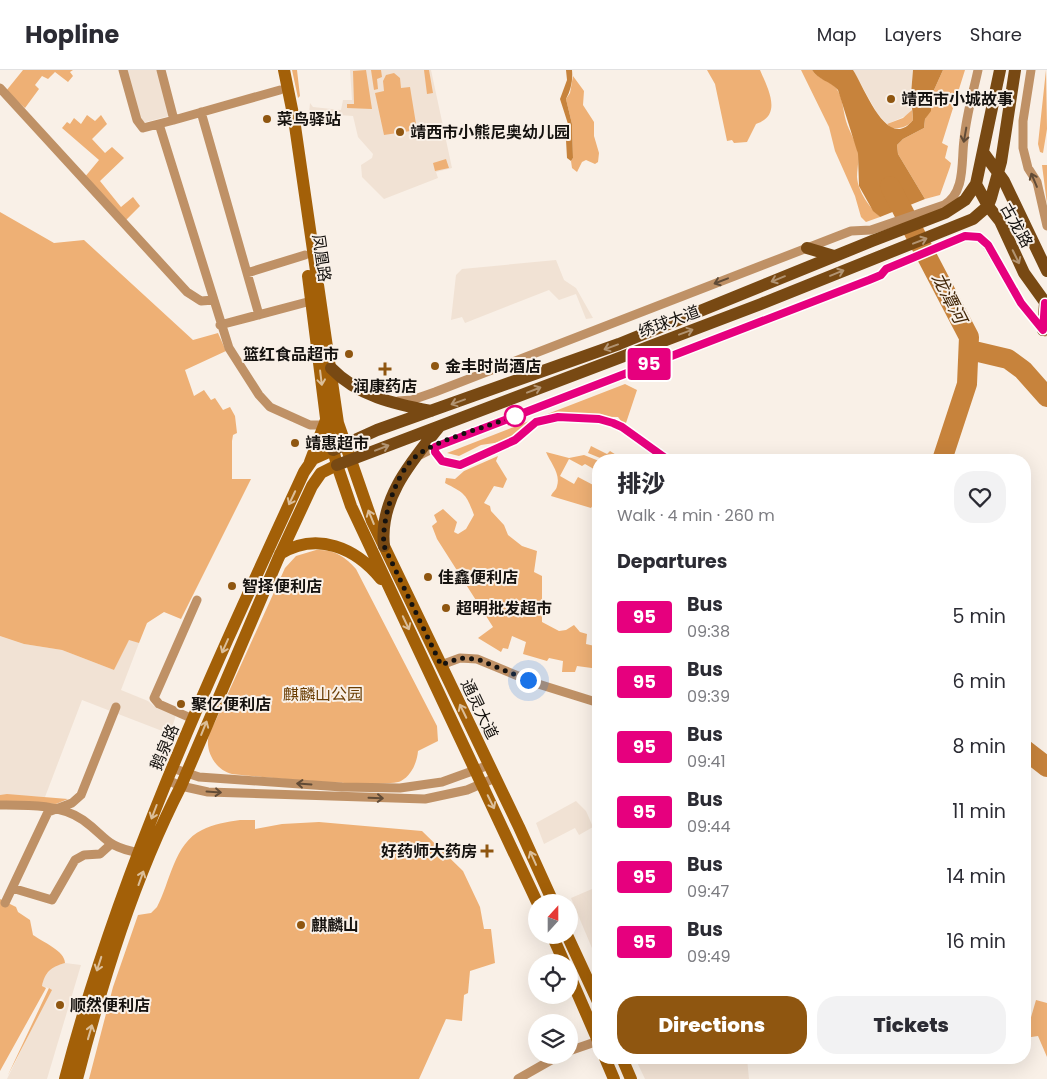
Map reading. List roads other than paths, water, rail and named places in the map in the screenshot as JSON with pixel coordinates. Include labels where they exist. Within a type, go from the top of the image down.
[{"type":"main road","name":"凤凰路","points":[[277,70],[287,120],[312,301],[326,422],[333,450]]},
{"type":"main road","name":"凤凰路","points":[[284,70],[294,119],[338,422],[346,445]]},
{"type":"main road","points":[[976,184],[1000,70]]},
{"type":"main road","points":[[988,206],[998,171],[1016,70]]},
{"type":"main road","name":"古龙路","points":[[983,152],[998,171],[1047,271]]},
{"type":"main road","name":"古龙路","points":[[976,184],[988,206],[1000,220],[1024,273],[1046,304]]},
{"type":"main road","name":"绣球大道","points":[[333,450],[377,430],[618,344],[834,256],[946,214],[964,200],[976,184]]},
{"type":"main road","name":"绣球大道","points":[[337,466],[439,426],[887,261],[960,232],[988,206]]},
{"type":"main road","points":[[807,248],[834,256]]},
{"type":"main road","points":[[1045,332],[1046,304]]},
{"type":"main road","points":[[331,368],[353,387],[388,401],[434,411]]},
{"type":"main road","name":"鹅泉路","points":[[65,1079],[99,963],[167,780],[326,422]]},
{"type":"main road","points":[[384,546],[383,534],[391,500],[402,476],[439,426]]},
{"type":"main road","name":"通灵大道","points":[[346,445],[372,521],[490,765],[549,894]]},
{"type":"main road","points":[[308,466],[313,459],[333,450]]},
{"type":"main road","name":"通灵大道","points":[[333,450],[351,506],[533,894]]},
{"type":"main road","name":"鹅泉路","points":[[76,1079],[102,988],[121,932],[164,821],[181,786],[280,554],[316,478],[327,469],[337,466]]},
{"type":"main road","points":[[280,554],[308,544],[325,543],[340,547],[363,562],[392,594]]},
{"type":"main road","points":[[571,944],[592,989]]},
{"type":"main road","points":[[578,995],[592,1028]]},
{"type":"main road","points":[[608,1064],[614,1079]]},
{"type":"main road","points":[[624,1064],[630,1079]]},
{"type":"street","points":[[123,70],[139,125],[143,128],[280,90]]},
{"type":"street","points":[[161,70],[174,120]]},
{"type":"street","points":[[388,401],[412,400],[435,392],[851,231],[883,227],[948,203],[958,185],[962,172],[963,141],[978,70]]},
{"type":"street","points":[[1030,70],[1023,121],[1023,148],[1026,163],[1037,182],[1047,226]]},
{"type":"street","points":[[0,88],[187,292],[201,301],[214,300]]},
{"type":"street","points":[[202,112],[259,315]]},
{"type":"street","points":[[159,124],[214,300],[220,325],[229,348],[259,395],[270,407],[300,422],[316,426],[326,422]]},
{"type":"street","points":[[960,232],[979,237],[988,245],[1021,303],[1045,332]]},
{"type":"street","points":[[247,272],[305,254]]},
{"type":"street","points":[[415,457],[435,447],[869,280],[881,275],[887,261]]},
{"type":"street","points":[[220,325],[312,301]]},
{"type":"street","points":[[435,447],[435,452],[442,461],[460,465],[515,440],[543,420],[582,418],[606,421],[622,427],[660,454]]},
{"type":"street","points":[[193,719],[159,704],[154,698],[197,600]]},
{"type":"street","points":[[441,665],[460,658],[477,659],[535,683],[592,701]]},
{"type":"street","points":[[5,903],[45,817],[54,809],[72,803],[81,796],[116,708]]},
{"type":"street","points":[[172,768],[199,777],[391,788],[442,782],[490,765]]},
{"type":"street","points":[[167,780],[181,786],[208,792],[234,794],[418,799],[457,793],[496,778]]},
{"type":"street","points":[[0,805],[54,809],[84,821],[110,845],[139,853]]},
{"type":"street","points":[[12,888],[52,900],[75,860],[84,855],[100,854],[110,845]]},
{"type":"street","points":[[578,1048],[592,1044]]},
{"type":"street","points":[[518,1079],[544,1064]]},
{"type":"waterway","name":"龙潭河","points":[[890,186],[969,337],[967,384],[944,454]]},
{"type":"waterway","points":[[970,350],[1008,359],[1023,370],[1047,397]]},
{"type":"waterway","name":"龙潭河","points":[[1031,755],[1047,767]]},
{"type":"place","name":"靖西市小城故事","points":[[891,99]]},
{"type":"place","name":"菜鸟驿站","points":[[267,119]]},
{"type":"place","name":"靖西市小熊尼奥幼儿园","points":[[400,132]]},
{"type":"place","name":"篮红食品超市","points":[[349,354]]},
{"type":"place","name":"金丰时尚酒店","points":[[435,366]]},
{"type":"place","name":"润康药店","points":[[385,369]]},
{"type":"place","name":"靖惠超市","points":[[295,443]]},
{"type":"place","name":"佳鑫便利店","points":[[428,577]]},
{"type":"place","name":"智择便利店","points":[[232,586]]},
{"type":"place","name":"超明批发超市","points":[[446,608]]},
{"type":"place","name":"聚亿便利店","points":[[181,704]]},
{"type":"place","name":"好药师大药房","points":[[487,851]]},
{"type":"place","name":"麒麟山","points":[[301,925]]},
{"type":"place","name":"顺然便利店","points":[[60,1005]]},
{"type":"park label","name":"麒麟山公园","points":[[323,694]]}]
